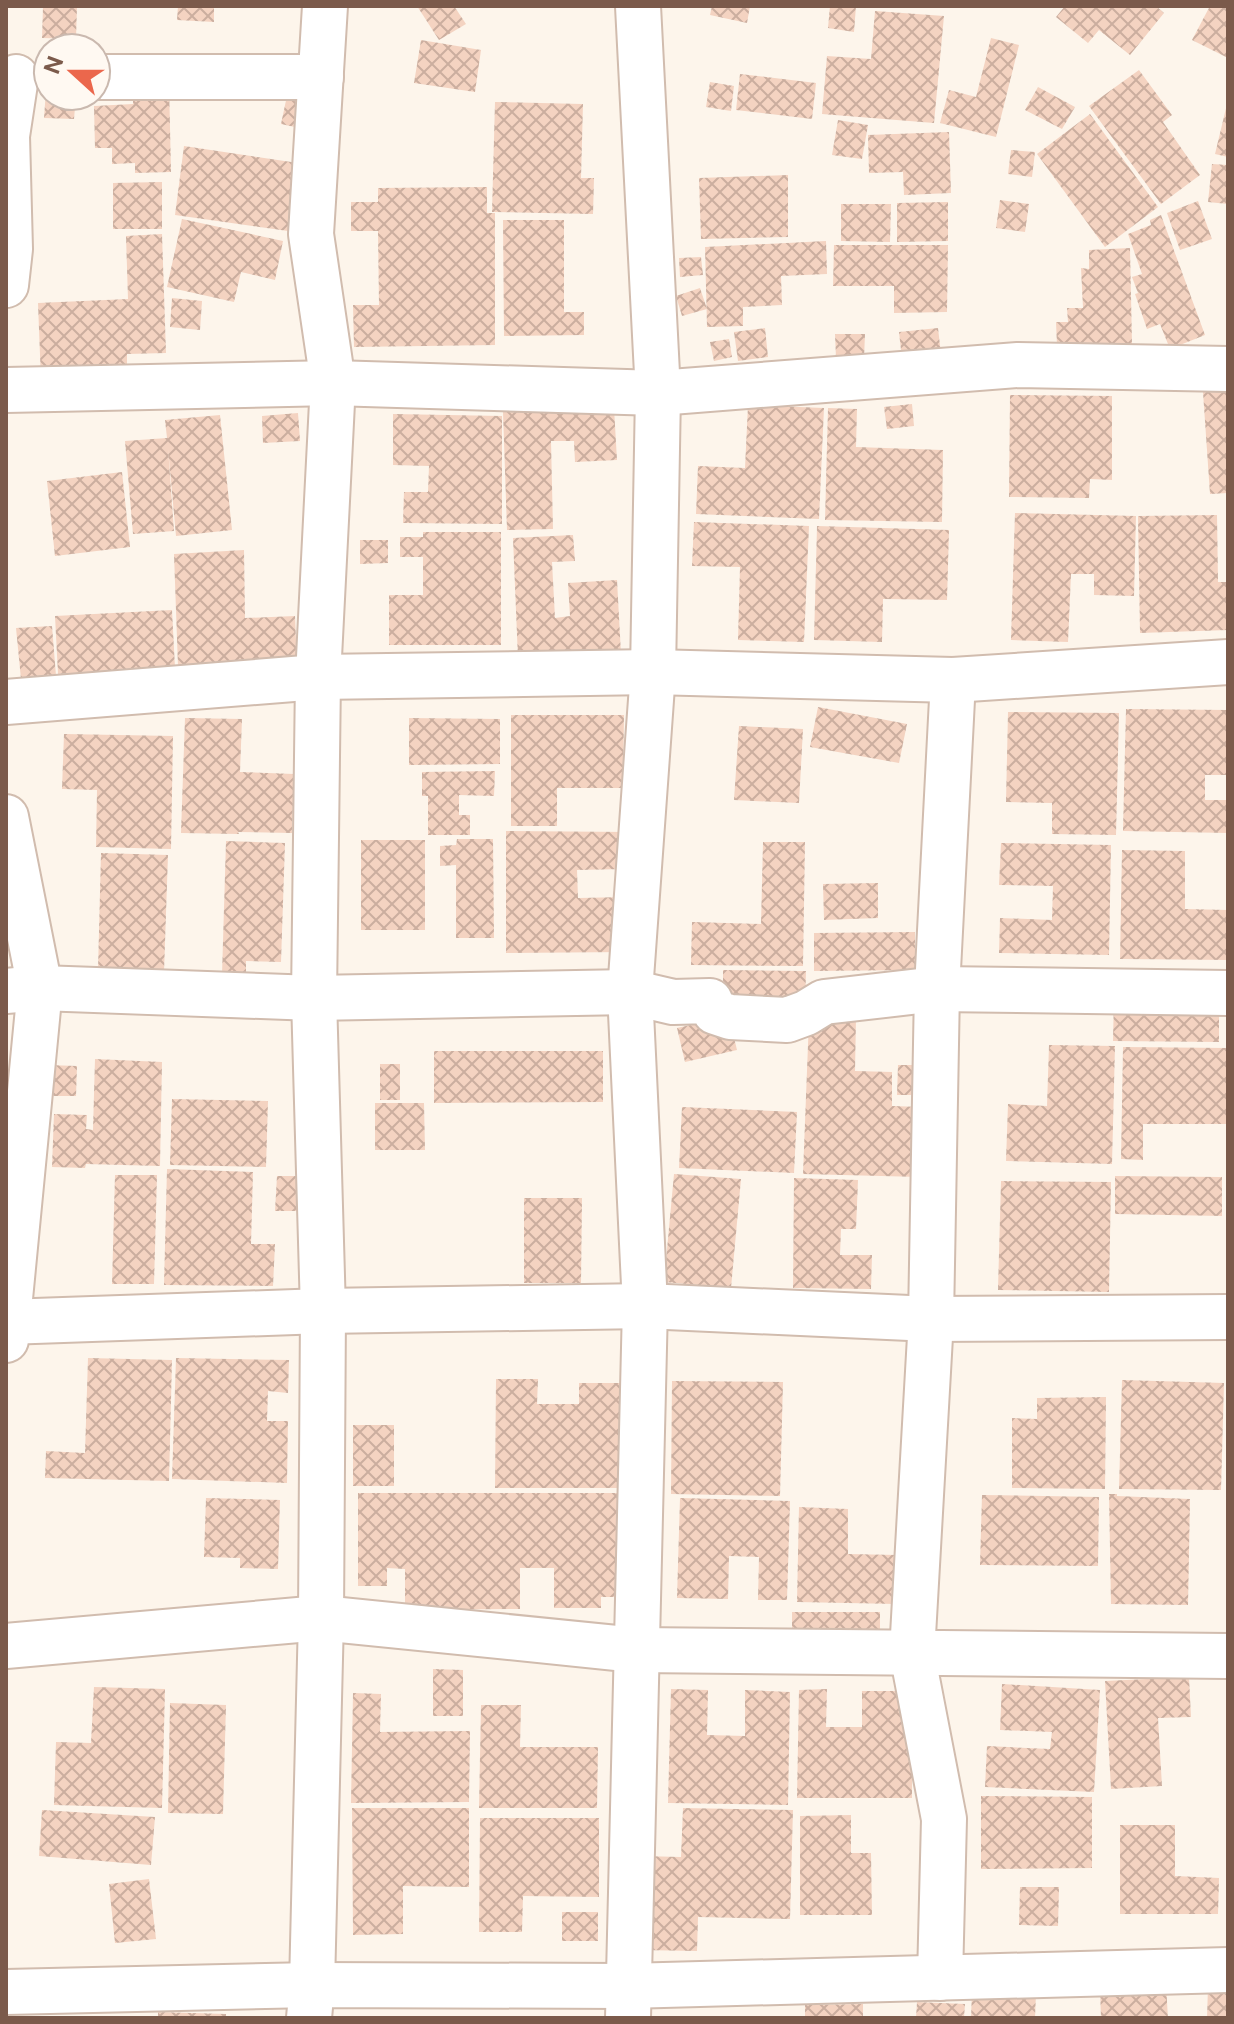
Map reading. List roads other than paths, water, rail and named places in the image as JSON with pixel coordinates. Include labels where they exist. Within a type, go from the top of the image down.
[{"type":"street","points":[[310,2002],[321,1618],[323,1311],[314,998],[318,677],[333,383],[311,234],[325,6]]},
{"type":"street","points":[[628,2002],[645,1306],[630,992],[653,672],[658,393],[638,6]]},
{"type":"street","points":[[6,285],[10,249],[7,136],[23,76]]},
{"type":"street","points":[[112,77],[321,77]]},
{"type":"street","points":[[6,390],[333,383],[658,393],[1018,365],[1228,369]]},
{"type":"street","points":[[6,702],[318,677],[653,672],[953,680],[1228,662]]},
{"type":"street","points":[[940,1978],[944,1819],[912,1653],[931,1319],[937,989],[953,680]]},
{"type":"street","points":[[6,817],[23,989],[6,1340]]},
{"type":"street","points":[[23,989],[314,998],[630,992],[673,1002],[710,1001],[715,1012],[730,1017],[787,1020],[824,1002],[937,989],[1228,993]]},
{"type":"street","points":[[6,1322],[323,1311],[645,1306],[931,1319],[1228,1317]]},
{"type":"street","points":[[6,1646],[321,1618],[636,1650],[1228,1656]]},
{"type":"street","points":[[6,1992],[310,2002],[628,2002],[940,1978],[1228,1970]]}]
